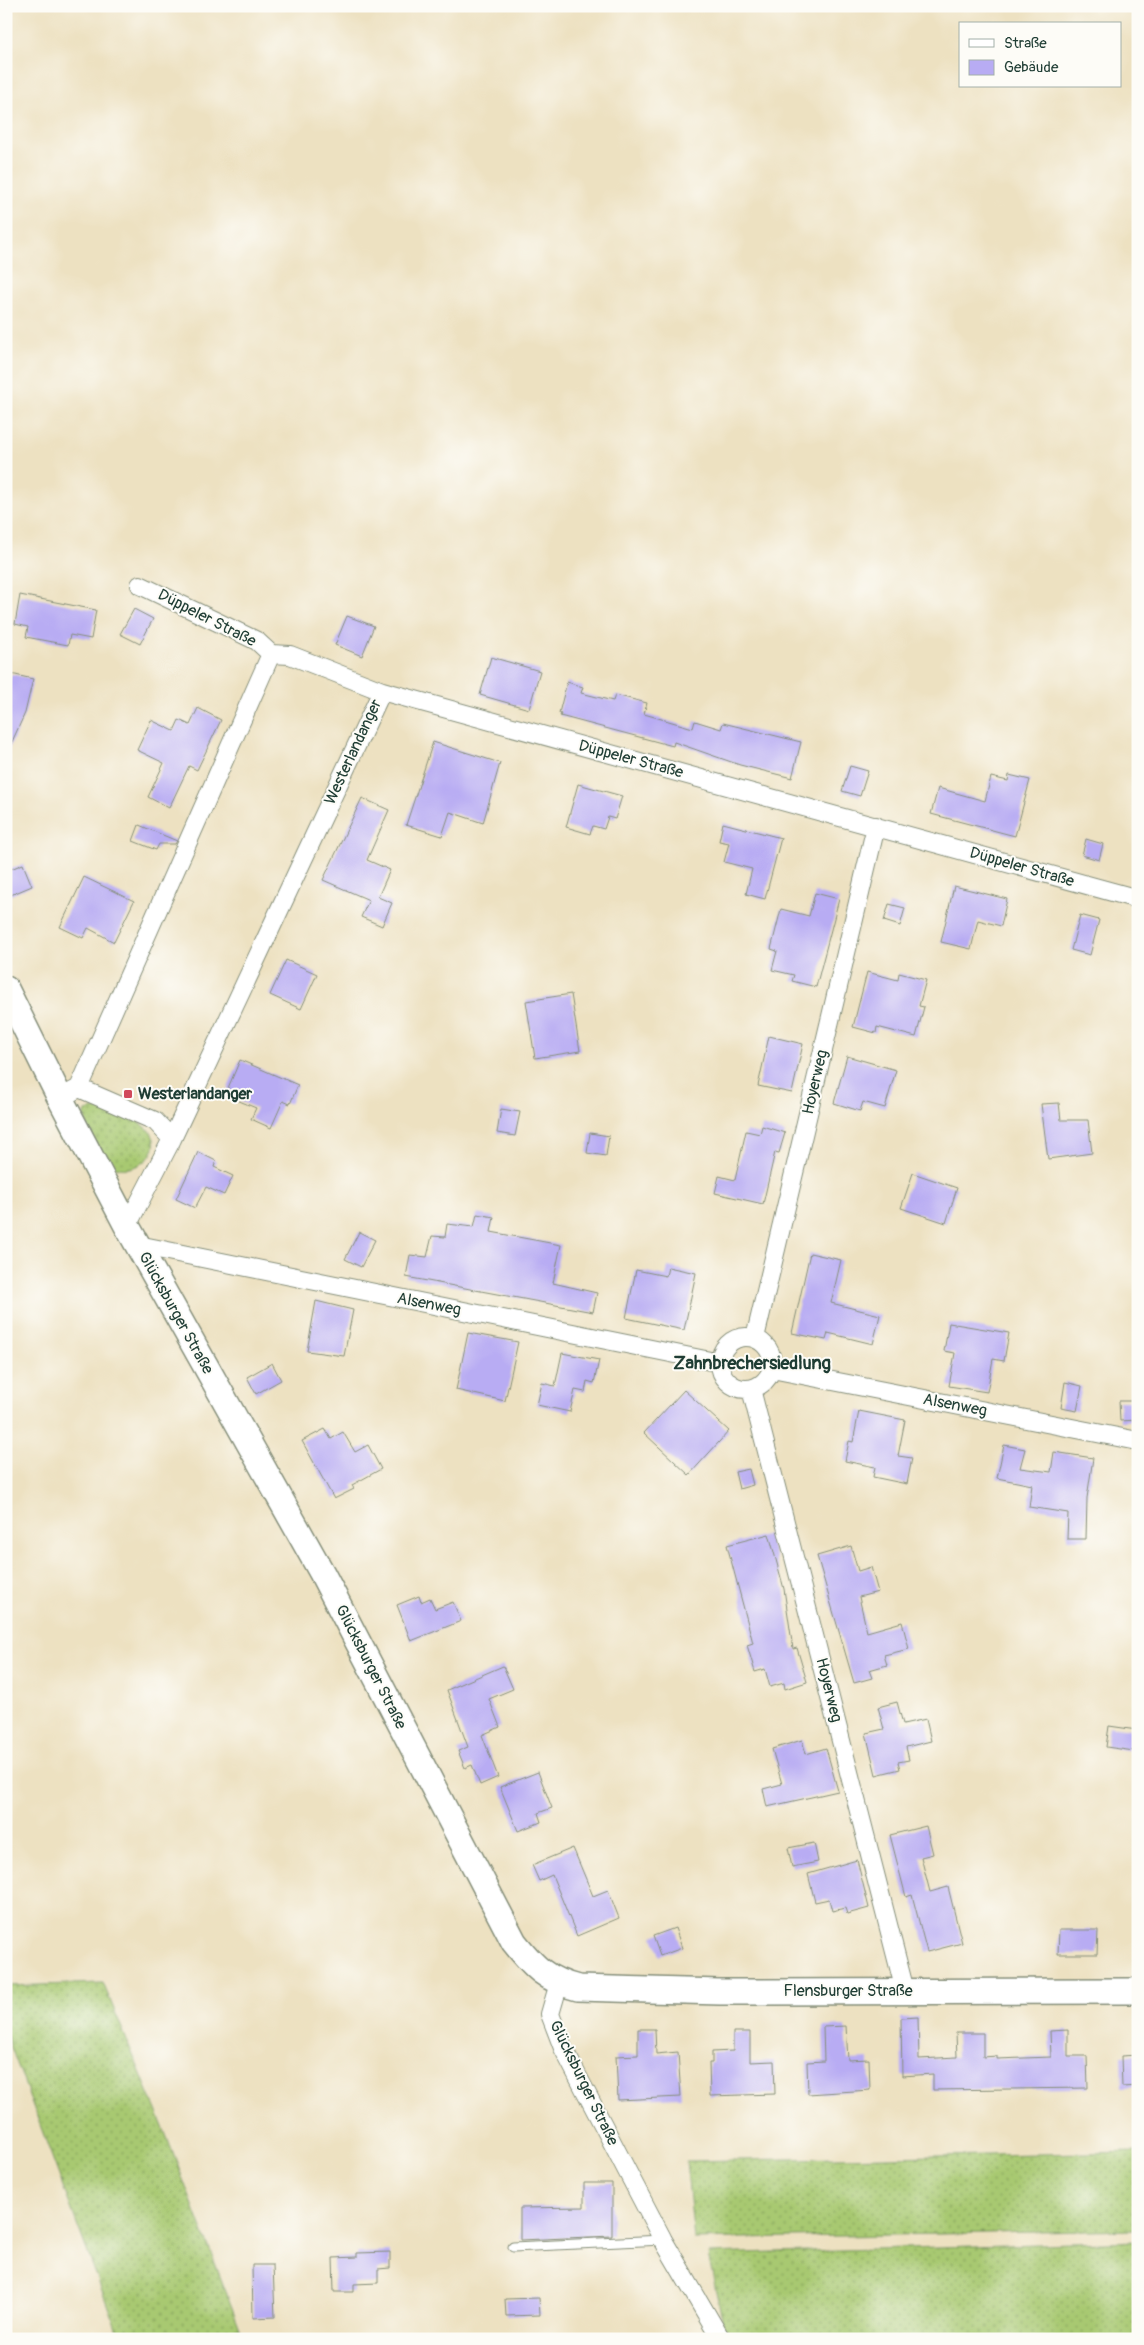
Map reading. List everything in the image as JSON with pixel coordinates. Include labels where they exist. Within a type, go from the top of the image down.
[{"type":"street","name":"Düppeler Straße","points":[[140,585],[258,641],[271,654],[290,655],[382,691],[1138,899]]},
{"type":"street","points":[[172,1140],[155,1121],[70,1093],[271,654]]},
{"type":"street","name":"Westerlandanger","points":[[133,1236],[172,1140],[382,691]]},
{"type":"street","name":"Hoyerweg","points":[[754,1338],[876,826]]},
{"type":"street","name":"Glücksburger Straße","points":[[6,989],[70,1093],[133,1236],[322,1573],[514,1942],[537,1968],[559,1983],[550,2014],[563,2048],[663,2240],[721,2339]]},
{"type":"street","name":"Alsenweg","points":[[133,1236],[720,1363]]},
{"type":"street","points":[[746,1337],[754,1338],[767,1347],[771,1354],[772,1369],[764,1382],[751,1389],[743,1389],[729,1383],[721,1370],[720,1363],[725,1348],[731,1342],[746,1337]]},
{"type":"street","name":"Alsenweg","points":[[772,1369],[1138,1440]]},
{"type":"street","name":"Hoyerweg","points":[[751,1389],[905,1991]]},
{"type":"street","name":"Flensburger Straße","points":[[559,1983],[578,1988],[720,1992],[1138,1991]]},
{"type":"lane","points":[[513,2247],[663,2240]]},
{"type":"green space","points":[[94,1109],[107,1110],[119,1114],[145,1127],[153,1137],[154,1148],[148,1158],[138,1165],[127,1168],[114,1167],[104,1159],[95,1144],[84,1117],[86,1111]]},
{"type":"green space","points":[[103,1983],[163,2127],[244,2339],[120,2339],[6,2034],[6,1986]]},
{"type":"green space","points":[[1138,2152],[1138,2230],[694,2239],[686,2161]]},
{"type":"green space","points":[[1138,2241],[1138,2339],[731,2339],[723,2324],[708,2254]]},
{"type":"building","points":[[20,595],[96,610],[91,639],[70,635],[68,645],[26,637],[28,627],[15,624]]},
{"type":"building","points":[[134,609],[153,619],[140,644],[120,634]]},
{"type":"building","points":[[347,616],[374,626],[362,656],[335,645]]},
{"type":"building","points":[[491,657],[540,671],[529,709],[480,695]]},
{"type":"building","points":[[11,674],[33,679],[25,713],[6,755],[6,696]]},
{"type":"building","points":[[567,682],[583,687],[581,693],[613,701],[615,695],[647,703],[644,714],[693,728],[695,721],[721,729],[723,723],[801,742],[792,778],[740,765],[674,742],[673,746],[560,716],[561,714],[559,713]]},
{"type":"building","points":[[198,708],[221,720],[197,770],[189,766],[169,808],[148,797],[164,763],[137,750],[151,720],[174,731],[179,720],[190,725]]},
{"type":"building","points":[[433,742],[500,763],[483,823],[450,812],[442,836],[406,825]]},
{"type":"building","points":[[850,766],[868,771],[860,796],[842,791]]},
{"type":"building","points":[[1009,775],[1030,780],[1015,836],[931,814],[938,788],[985,801],[991,777],[1008,781]]},
{"type":"building","points":[[578,784],[622,796],[615,819],[608,817],[604,829],[593,826],[590,834],[566,827]]},
{"type":"building","points":[[362,798],[389,810],[367,860],[390,870],[378,897],[392,903],[382,926],[361,917],[369,900],[323,880]]},
{"type":"building","points":[[723,823],[781,838],[765,899],[746,894],[752,869],[724,862],[729,843],[719,841]]},
{"type":"building","points":[[139,825],[177,841],[175,844],[159,844],[156,850],[133,841]]},
{"type":"building","points":[[1086,839],[1103,844],[1099,860],[1082,855]]},
{"type":"building","points":[[23,864],[32,886],[6,897],[6,871]]},
{"type":"building","points":[[84,877],[134,901],[114,942],[88,928],[83,938],[60,927]]},
{"type":"building","points":[[954,886],[1007,899],[1001,926],[978,920],[971,949],[941,942]]},
{"type":"building","points":[[815,893],[839,899],[816,987],[792,981],[794,975],[772,970],[777,951],[771,949],[781,909],[809,916]]},
{"type":"building","points":[[889,904],[905,908],[900,926],[884,921]]},
{"type":"building","points":[[1080,915],[1099,920],[1090,955],[1071,950]]},
{"type":"building","points":[[286,960],[317,974],[301,1009],[270,995]]},
{"type":"building","points":[[867,972],[898,980],[899,973],[926,980],[919,1006],[924,1007],[916,1037],[877,1027],[876,1033],[853,1027]]},
{"type":"building","points":[[571,994],[580,1051],[535,1058],[526,1001]]},
{"type":"building","points":[[769,1036],[803,1044],[792,1093],[758,1086]]},
{"type":"building","points":[[847,1056],[896,1070],[885,1108],[863,1102],[860,1111],[834,1103]]},
{"type":"building","points":[[240,1060],[298,1085],[290,1104],[283,1101],[271,1128],[251,1119],[256,1108],[225,1095]]},
{"type":"building","points":[[1059,1103],[1061,1120],[1088,1120],[1092,1153],[1048,1159],[1041,1104]]},
{"type":"building","points":[[501,1109],[520,1112],[515,1136],[497,1133]]},
{"type":"building","points":[[762,1126],[785,1133],[779,1153],[775,1152],[763,1204],[715,1193],[719,1176],[735,1180],[746,1131],[760,1134]]},
{"type":"building","points":[[590,1133],[609,1136],[606,1156],[587,1153]]},
{"type":"building","points":[[198,1152],[216,1161],[214,1167],[233,1176],[224,1195],[206,1187],[195,1208],[176,1199]]},
{"type":"building","points":[[913,1173],[957,1188],[946,1223],[901,1208]]},
{"type":"building","points":[[477,1214],[494,1217],[491,1232],[561,1245],[553,1283],[597,1293],[593,1312],[406,1277],[410,1255],[427,1257],[432,1236],[445,1237],[447,1224],[474,1227]]},
{"type":"building","points":[[359,1232],[375,1240],[361,1267],[345,1259]]},
{"type":"building","points":[[810,1253],[841,1260],[831,1303],[880,1315],[873,1344],[828,1333],[826,1340],[792,1333]]},
{"type":"building","points":[[668,1267],[696,1273],[684,1330],[626,1318],[636,1270],[666,1276]]},
{"type":"building","points":[[316,1301],[353,1310],[344,1356],[307,1351]]},
{"type":"building","points":[[949,1323],[1009,1333],[1004,1361],[993,1359],[987,1392],[949,1386],[955,1353],[944,1351]]},
{"type":"building","points":[[468,1333],[518,1342],[505,1401],[456,1390]]},
{"type":"building","points":[[562,1353],[599,1360],[594,1383],[587,1381],[585,1392],[575,1390],[570,1412],[537,1405],[542,1383],[555,1386]]},
{"type":"building","points":[[272,1363],[281,1380],[256,1394],[247,1377]]},
{"type":"building","points":[[1065,1382],[1082,1386],[1077,1411],[1061,1408]]},
{"type":"building","points":[[684,1390],[729,1431],[689,1475],[644,1433]]},
{"type":"building","points":[[1119,1401],[1137,1401],[1138,1420],[1120,1421]]},
{"type":"building","points":[[859,1411],[905,1420],[898,1456],[912,1458],[907,1484],[873,1477],[875,1467],[845,1461],[849,1441],[853,1442]]},
{"type":"building","points":[[325,1429],[331,1439],[343,1432],[355,1452],[368,1445],[381,1469],[352,1485],[354,1489],[334,1499],[302,1441]]},
{"type":"building","points":[[1004,1445],[1025,1449],[1020,1468],[1051,1472],[1054,1452],[1093,1458],[1087,1498],[1086,1539],[1067,1539],[1068,1513],[1029,1507],[1032,1485],[997,1478]]},
{"type":"building","points":[[749,1469],[753,1485],[739,1489],[735,1472]]},
{"type":"building","points":[[769,1534],[784,1589],[793,1649],[797,1648],[807,1682],[785,1689],[784,1683],[770,1687],[765,1669],[755,1672],[747,1645],[753,1643],[727,1545]]},
{"type":"building","points":[[851,1546],[858,1571],[871,1567],[878,1592],[859,1597],[867,1632],[902,1622],[909,1649],[884,1655],[887,1665],[869,1670],[872,1678],[854,1683],[817,1556]]},
{"type":"building","points":[[419,1596],[421,1602],[430,1598],[435,1609],[453,1602],[461,1621],[411,1641],[397,1605]]},
{"type":"building","points":[[503,1666],[513,1689],[489,1699],[500,1727],[482,1735],[498,1777],[480,1785],[472,1765],[465,1768],[458,1751],[468,1747],[447,1690]]},
{"type":"building","points":[[897,1702],[903,1724],[926,1719],[931,1741],[906,1747],[909,1760],[898,1762],[900,1769],[876,1775],[866,1733],[884,1729],[878,1707]]},
{"type":"building","points":[[1109,1726],[1137,1730],[1134,1751],[1106,1747]]},
{"type":"building","points":[[802,1740],[806,1754],[826,1748],[838,1791],[767,1807],[763,1789],[782,1784],[772,1749]]},
{"type":"building","points":[[538,1772],[552,1808],[538,1813],[541,1822],[518,1831],[500,1787]]},
{"type":"building","points":[[926,1826],[933,1854],[921,1857],[930,1892],[948,1887],[962,1943],[927,1952],[912,1895],[906,1897],[890,1835]]},
{"type":"building","points":[[814,1843],[818,1862],[792,1867],[788,1848]]},
{"type":"building","points":[[573,1848],[593,1896],[608,1890],[619,1918],[577,1936],[552,1875],[539,1881],[532,1865]]},
{"type":"building","points":[[857,1860],[869,1908],[847,1914],[845,1908],[832,1911],[829,1899],[815,1902],[808,1874]]},
{"type":"building","points":[[675,1928],[682,1948],[660,1956],[653,1936]]},
{"type":"building","points":[[1059,1930],[1098,1930],[1097,1954],[1058,1954]]},
{"type":"building","points":[[918,2017],[919,2059],[957,2057],[956,2033],[983,2033],[983,2057],[997,2056],[997,2059],[1051,2057],[1050,2031],[1068,2030],[1068,2056],[1087,2056],[1088,2088],[933,2090],[933,2074],[902,2076],[901,2018]]},
{"type":"building","points":[[846,2026],[848,2060],[869,2059],[870,2090],[808,2094],[807,2062],[824,2061],[823,2027]]},
{"type":"building","points":[[638,2029],[655,2029],[656,2054],[678,2052],[681,2097],[618,2100],[616,2056],[638,2055]]},
{"type":"building","points":[[733,2032],[750,2032],[750,2062],[774,2061],[775,2094],[710,2096],[709,2063],[712,2063],[712,2052],[733,2051]]},
{"type":"building","points":[[1138,2055],[1138,2086],[1122,2087],[1121,2056]]},
{"type":"building","points":[[584,2183],[612,2183],[612,2236],[520,2240],[520,2208],[584,2207]]},
{"type":"building","points":[[390,2252],[390,2268],[378,2269],[378,2283],[354,2284],[354,2292],[334,2292],[333,2258],[357,2257],[357,2253]]},
{"type":"building","points":[[252,2265],[273,2265],[275,2317],[253,2318]]},
{"type":"building","points":[[539,2298],[540,2315],[506,2316],[505,2299]]},
{"type":"place","name":"Westerlandanger","points":[[128,1094]]},
{"type":"district","name":"Zahnbrechersiedlung","points":[[752,1363]]}]
